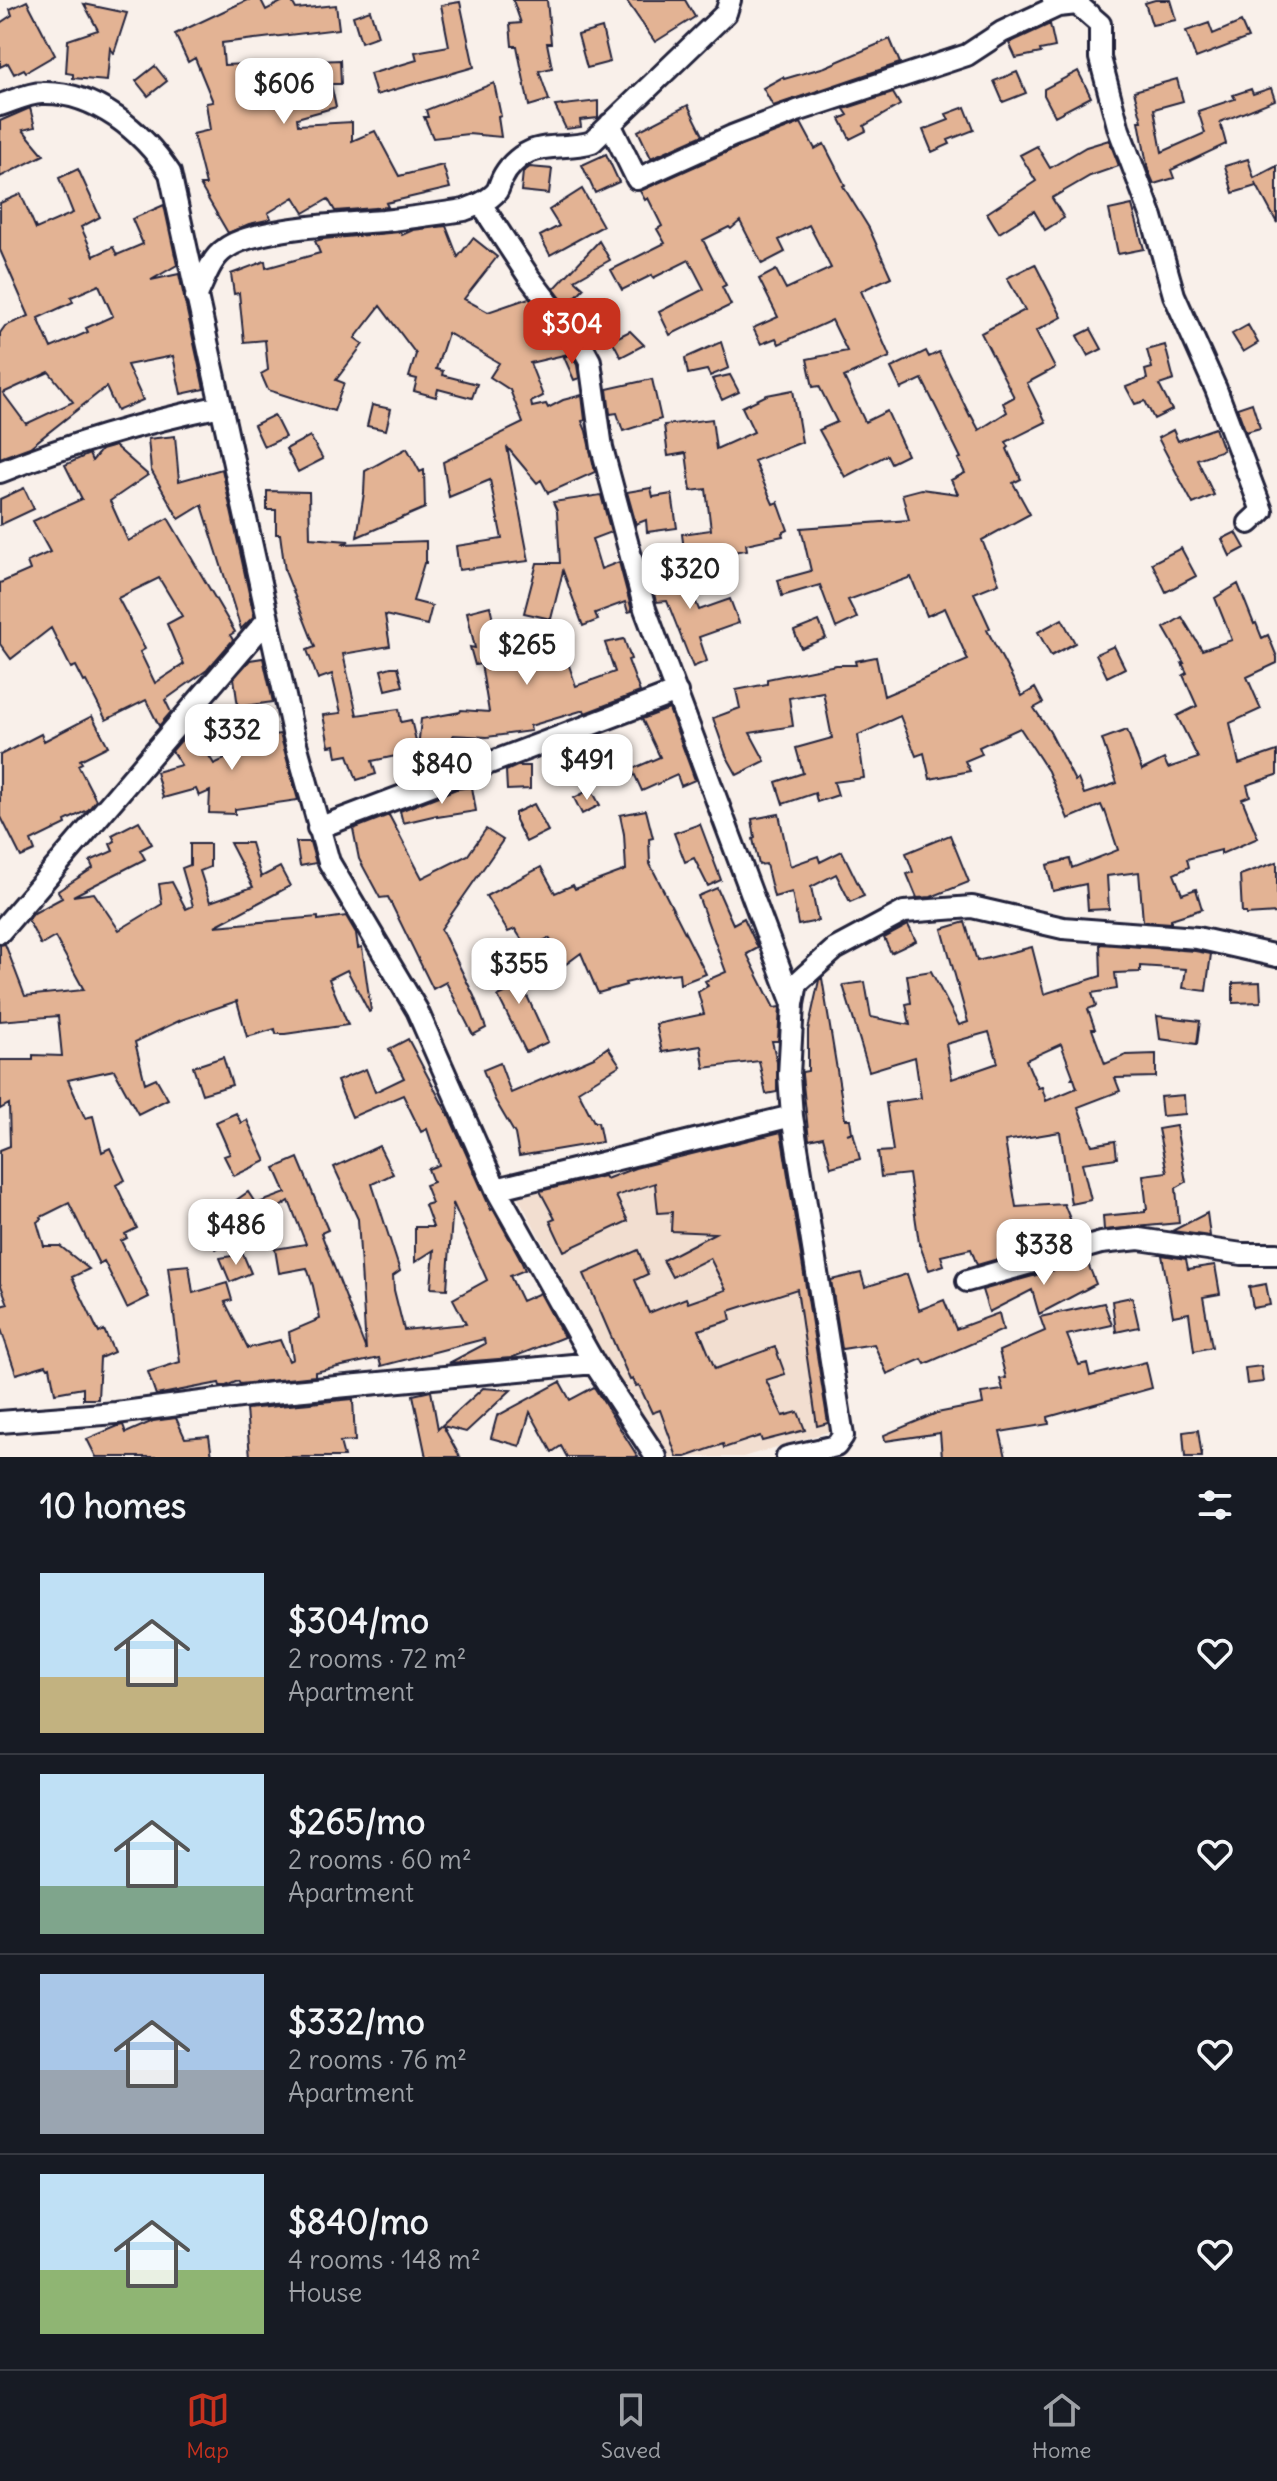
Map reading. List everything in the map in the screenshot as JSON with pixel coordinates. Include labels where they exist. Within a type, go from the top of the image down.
[{"type":"street","points":[[196,297],[220,252],[234,244],[307,227],[464,210],[481,204],[496,192],[514,162],[529,152],[592,142],[726,13],[730,0]]},
{"type":"street","points":[[610,124],[637,179],[732,136],[797,111],[967,55],[1056,3],[1077,4],[1100,24],[1100,58],[1119,130],[1152,217],[1174,295],[1216,389],[1262,511],[1249,523]]},
{"type":"street","points":[[0,105],[41,93],[81,98],[132,128],[154,150],[170,173],[293,733],[329,862],[417,1010],[496,1189],[594,1363],[656,1457]]},
{"type":"street","points":[[481,204],[590,361],[602,448],[645,609],[793,1004]]},
{"type":"street","points":[[0,472],[59,449],[155,420],[221,406]]},
{"type":"street","points":[[0,932],[268,619]]},
{"type":"street","points":[[318,828],[677,692]]},
{"type":"street","points":[[787,1457],[836,1446],[843,1436],[792,1116],[789,1075],[797,983],[835,949],[904,912],[972,907],[1063,928],[1197,938],[1277,956]]},
{"type":"street","points":[[496,1189],[792,1116]]},
{"type":"street","points":[[967,1281],[1101,1243],[1139,1239],[1242,1254],[1277,1254]]},
{"type":"street","points":[[0,1422],[116,1413],[272,1393],[594,1363]]},
{"type":"shaded area","points":[[779,1133],[834,1430],[743,1457],[658,1457],[518,1197]]},
{"type":"building","points":[[247,0],[261,0],[266,10],[285,0],[291,0],[296,9],[336,5],[339,29],[222,43],[224,65],[340,60],[341,84],[331,84],[336,107],[297,118],[298,125],[352,122],[352,141],[375,131],[399,176],[443,165],[450,188],[386,203],[388,207],[335,211],[328,199],[304,213],[294,197],[268,213],[271,218],[228,233],[200,185],[206,185],[193,134],[210,130],[206,103],[213,102],[195,58],[188,62],[175,34]]},
{"type":"building","points":[[513,0],[547,0],[551,43],[547,43],[552,68],[539,71],[549,100],[529,106],[517,46],[512,46],[510,24],[521,23]]},
{"type":"building","points":[[626,0],[685,0],[695,17],[655,42]]},
{"type":"building","points":[[1170,0],[1176,20],[1152,25],[1145,3]]},
{"type":"building","points":[[27,1],[55,55],[26,72],[24,69],[14,74],[8,63],[0,67],[0,23],[12,15],[10,9]]},
{"type":"building","points":[[460,2],[474,67],[376,95],[370,74],[417,60],[415,52],[449,46],[441,5]]},
{"type":"building","points":[[84,4],[127,13],[114,53],[110,48],[107,81],[73,78],[73,74],[66,73],[68,40],[98,30]]},
{"type":"building","points":[[370,10],[378,36],[361,42],[353,16]]},
{"type":"building","points":[[1241,22],[1248,38],[1196,58],[1186,31],[1209,23],[1213,34]]},
{"type":"building","points":[[1050,24],[1055,47],[1016,58],[1009,43]]},
{"type":"building","points":[[602,28],[610,62],[587,68],[578,35]]},
{"type":"building","points":[[890,39],[900,63],[773,106],[763,88],[783,77],[825,67]]},
{"type":"building","points":[[155,66],[167,81],[148,96],[136,81]]},
{"type":"building","points":[[1078,71],[1091,97],[1055,116],[1044,89]]},
{"type":"building","points":[[1017,72],[1026,93],[1003,102],[994,81]]},
{"type":"building","points":[[1177,79],[1183,101],[1154,109],[1162,152],[1205,133],[1198,111],[1235,99],[1233,95],[1251,89],[1253,94],[1271,88],[1275,100],[1220,122],[1226,144],[1171,170],[1174,178],[1154,184],[1148,170],[1139,121],[1142,121],[1134,91]]},
{"type":"building","points":[[494,83],[501,116],[498,117],[501,137],[468,134],[433,138],[424,117],[428,117],[426,110]]},
{"type":"building","points":[[893,93],[900,105],[864,126],[866,131],[850,139],[840,119],[848,115],[844,109]]},
{"type":"building","points":[[598,101],[598,118],[580,120],[581,127],[566,129],[555,106]]},
{"type":"building","points":[[688,105],[703,135],[651,158],[638,131]]},
{"type":"building","points":[[965,107],[974,130],[948,140],[950,144],[932,152],[923,130],[949,120],[946,114]]},
{"type":"building","points":[[30,108],[35,127],[23,130],[44,155],[0,177],[0,121]]},
{"type":"building","points":[[801,123],[815,149],[824,144],[891,277],[861,291],[890,357],[844,377],[865,422],[887,411],[907,455],[891,463],[887,455],[845,477],[819,430],[837,422],[819,386],[813,387],[807,359],[847,351],[832,320],[779,344],[776,338],[761,344],[753,328],[778,317],[759,279],[776,270],[786,289],[831,268],[809,225],[779,240],[785,252],[762,264],[740,221],[731,229],[729,227],[703,240],[726,285],[722,287],[731,305],[670,335],[659,312],[704,289],[689,260],[622,290],[611,270],[665,243],[657,229],[662,226],[648,198],[645,200],[640,191]]},
{"type":"building","points":[[1109,140],[1119,166],[1090,176],[1052,198],[1064,218],[1045,230],[1034,211],[999,233],[987,213],[1036,181],[1020,155],[1037,146],[1050,168],[1086,147]]},
{"type":"building","points":[[606,154],[619,182],[595,193],[582,165]]},
{"type":"building","points":[[1248,159],[1254,178],[1277,166],[1277,223],[1255,182],[1256,186],[1233,193],[1225,166]]},
{"type":"building","points":[[530,167],[552,169],[549,194],[521,191],[523,172]]},
{"type":"building","points":[[78,169],[100,217],[81,227],[94,256],[113,247],[117,255],[143,244],[132,219],[164,205],[177,265],[151,280],[179,274],[204,389],[181,394],[173,356],[127,365],[143,400],[117,411],[106,387],[30,447],[0,458],[0,333],[5,326],[29,316],[0,250],[0,203],[21,194],[36,229],[73,213],[59,178]],"holes":[[[99,285],[113,316],[86,328],[88,332],[51,348],[38,318],[73,302],[71,297]],[[49,372],[73,402],[26,424],[3,393]]]},
{"type":"building","points":[[582,189],[603,226],[550,255],[540,236],[559,226],[549,210]]},
{"type":"building","points":[[1132,205],[1144,249],[1118,254],[1109,210]]},
{"type":"building","points":[[446,226],[458,257],[473,238],[497,257],[464,299],[488,312],[529,298],[566,347],[568,354],[530,363],[543,396],[531,402],[532,407],[546,404],[548,408],[582,395],[585,420],[582,421],[595,472],[548,493],[541,480],[537,483],[507,447],[529,561],[459,570],[456,546],[502,539],[490,480],[449,497],[443,462],[523,423],[510,390],[490,377],[499,363],[448,333],[436,369],[443,371],[442,375],[477,384],[472,398],[438,389],[436,397],[414,391],[417,379],[409,377],[416,354],[380,306],[355,338],[363,344],[336,380],[344,383],[334,411],[268,390],[261,374],[268,370],[265,340],[244,342],[239,293],[234,294],[231,274],[265,261],[266,268],[320,253],[315,241],[323,239],[400,232],[402,235],[413,230]]},
{"type":"building","points":[[599,241],[610,260],[575,280],[584,288],[567,306],[554,289]]},
{"type":"building","points":[[1035,264],[1062,317],[1036,331],[1055,368],[1027,383],[1046,422],[1006,442],[1021,479],[1013,483],[1030,514],[982,540],[999,583],[974,593],[990,628],[987,630],[1022,696],[1035,688],[1043,703],[1034,708],[1084,794],[1117,783],[1102,739],[1127,730],[1142,770],[1164,759],[1168,768],[1198,758],[1177,716],[1197,706],[1183,675],[1187,673],[1184,663],[1164,628],[1182,617],[1202,650],[1232,640],[1215,598],[1238,584],[1254,624],[1262,638],[1268,635],[1277,657],[1277,663],[1247,677],[1261,709],[1230,723],[1239,764],[1277,751],[1277,775],[1247,785],[1250,796],[1242,799],[1258,838],[1221,854],[1221,850],[1187,859],[1189,867],[1174,874],[1182,894],[1196,889],[1202,909],[1171,919],[1171,923],[1143,921],[1139,872],[1107,876],[1109,909],[1088,910],[1086,884],[1053,891],[1047,865],[1070,859],[1072,868],[1118,850],[1101,805],[1068,819],[1048,771],[1020,728],[979,747],[982,754],[965,761],[970,771],[930,779],[924,753],[916,756],[900,716],[858,735],[864,778],[834,782],[838,795],[817,802],[815,793],[783,804],[776,782],[803,773],[796,748],[832,738],[823,692],[789,698],[793,726],[750,733],[765,761],[737,775],[713,718],[740,708],[736,690],[767,684],[767,679],[836,665],[856,665],[855,661],[876,657],[884,696],[968,660],[945,608],[927,616],[911,577],[848,600],[857,618],[836,628],[820,585],[782,596],[778,580],[811,571],[801,528],[909,520],[902,494],[921,489],[958,494],[951,480],[965,473],[958,459],[961,458],[922,379],[901,389],[891,368],[926,351],[929,357],[939,352],[979,430],[1007,412],[1003,403],[1014,397],[981,333],[1025,310],[1007,278]]},
{"type":"building","points":[[1248,325],[1258,343],[1243,352],[1232,334]]},
{"type":"building","points":[[1091,329],[1102,349],[1088,356],[1077,336]]},
{"type":"building","points":[[630,331],[644,345],[621,357],[612,340]]},
{"type":"building","points":[[721,342],[729,368],[710,376],[707,370],[688,374],[685,358]]},
{"type":"building","points":[[1165,345],[1174,380],[1159,385],[1172,410],[1154,419],[1145,401],[1135,404],[1126,387],[1147,379],[1145,370],[1152,368],[1147,350]]},
{"type":"building","points":[[571,354],[579,378],[574,380],[564,357]]},
{"type":"building","points":[[730,375],[739,392],[722,400],[712,379]]},
{"type":"building","points":[[652,379],[661,419],[623,431],[617,413],[610,414],[607,389]]},
{"type":"building","points":[[793,390],[802,442],[754,461],[773,504],[778,502],[788,530],[782,533],[783,536],[746,544],[747,550],[685,558],[682,534],[711,530],[706,489],[691,491],[686,453],[668,456],[664,425],[712,419],[716,449],[754,432],[742,407],[767,395]]},
{"type":"building","points":[[1252,403],[1260,428],[1246,432],[1237,408]]},
{"type":"building","points":[[372,405],[391,409],[386,430],[367,426]]},
{"type":"building","points":[[274,415],[285,437],[264,447],[254,425]]},
{"type":"building","points":[[1215,428],[1223,450],[1197,459],[1214,495],[1193,504],[1158,438],[1173,430],[1178,441]]},
{"type":"building","points":[[175,436],[179,481],[222,469],[254,616],[241,629],[202,505],[179,519],[151,470],[148,439]]},
{"type":"building","points":[[310,436],[323,459],[298,472],[286,449]]},
{"type":"building","points":[[115,446],[148,475],[110,501],[128,541],[168,518],[235,632],[230,635],[233,640],[207,670],[165,700],[171,712],[159,726],[146,700],[106,720],[76,666],[71,668],[51,628],[11,659],[0,644],[0,583],[30,570],[27,562],[50,552],[33,521],[82,499],[65,465],[89,454],[92,461],[101,450]],"holes":[[[159,578],[182,616],[167,624],[184,664],[155,683],[140,652],[145,649],[118,598]]]},
{"type":"building","points":[[407,448],[420,472],[424,470],[425,508],[357,537],[365,471]]},
{"type":"building","points":[[24,488],[34,509],[0,525],[0,499]]},
{"type":"building","points":[[651,488],[653,497],[672,494],[677,528],[647,532],[646,520],[636,524],[627,492]]},
{"type":"building","points":[[267,491],[309,492],[310,538],[349,541],[342,544],[426,541],[426,563],[413,601],[432,606],[427,625],[385,615],[390,646],[343,654],[357,715],[399,709],[401,722],[411,720],[418,749],[372,761],[376,774],[357,780],[348,755],[337,757],[335,745],[329,746],[323,715],[341,713],[332,674],[318,679],[307,650],[315,647],[285,571],[280,534],[276,534],[276,510],[267,510]]},
{"type":"building","points":[[601,495],[611,532],[592,539],[601,569],[619,562],[632,611],[628,612],[625,602],[595,613],[598,620],[583,626],[563,571],[551,619],[524,613],[537,563],[560,563],[557,511],[553,502]]},
{"type":"building","points":[[1236,532],[1245,548],[1230,556],[1222,539]]},
{"type":"building","points":[[1181,548],[1196,576],[1166,592],[1152,563]]},
{"type":"building","points":[[678,562],[688,600],[694,597],[699,610],[730,599],[739,623],[699,637],[707,661],[693,667],[667,601],[656,602],[648,570]]},
{"type":"building","points":[[490,606],[500,650],[514,651],[516,645],[545,643],[543,649],[561,642],[576,686],[615,672],[605,643],[624,639],[640,692],[585,713],[584,710],[530,726],[531,731],[487,737],[453,735],[454,743],[418,749],[421,719],[461,710],[489,712],[481,664],[475,665],[470,647],[475,648],[467,612]]},
{"type":"building","points":[[1062,619],[1075,643],[1051,656],[1038,632]]},
{"type":"building","points":[[819,621],[826,638],[801,648],[794,631]]},
{"type":"building","points":[[1114,646],[1125,668],[1107,677],[1096,654]]},
{"type":"building","points":[[263,658],[273,702],[238,707],[234,678],[250,660]]},
{"type":"building","points":[[398,667],[403,686],[386,690],[381,670]]},
{"type":"building","points":[[669,709],[695,780],[681,786],[677,775],[642,791],[632,769],[660,757],[642,719]]},
{"type":"building","points":[[92,716],[108,746],[80,760],[82,763],[78,765],[96,800],[88,810],[65,821],[66,824],[31,841],[35,851],[21,857],[0,815],[0,755],[41,734],[44,741]]},
{"type":"building","points":[[249,718],[258,737],[280,734],[298,800],[235,809],[235,814],[209,813],[210,791],[199,796],[196,789],[163,798],[156,772],[181,765],[172,751],[192,728],[214,764],[244,750],[232,725]]},
{"type":"building","points":[[517,766],[530,766],[530,789],[507,790],[506,771]]},
{"type":"building","points":[[472,787],[476,811],[403,823],[400,811],[456,789]]},
{"type":"building","points":[[591,789],[600,805],[582,814],[574,798]]},
{"type":"building","points":[[534,804],[548,831],[526,842],[515,820],[515,813]]},
{"type":"building","points":[[646,810],[653,838],[649,839],[650,864],[706,974],[680,984],[679,973],[655,976],[598,993],[581,953],[566,964],[549,938],[527,948],[515,929],[508,932],[486,896],[541,867],[555,893],[626,870],[620,815]]},
{"type":"building","points":[[779,814],[790,866],[818,856],[820,862],[842,851],[864,896],[850,902],[836,874],[811,887],[818,921],[798,925],[792,892],[774,897],[766,864],[759,865],[753,839],[752,819]]},
{"type":"building","points":[[389,815],[422,878],[468,855],[486,829],[503,840],[441,929],[486,1028],[473,1035],[446,982],[433,989],[388,897],[380,898],[359,859],[353,829]]},
{"type":"building","points":[[139,821],[152,844],[140,850],[145,859],[73,896],[94,893],[119,930],[162,904],[159,884],[172,882],[186,909],[193,906],[182,868],[190,865],[190,844],[210,844],[210,867],[200,871],[210,902],[253,887],[230,843],[251,843],[261,877],[280,867],[290,886],[215,926],[346,916],[356,933],[358,948],[362,947],[371,1011],[347,970],[329,979],[348,1025],[285,1034],[276,1034],[275,1029],[247,1037],[237,1001],[181,1020],[135,1042],[145,1083],[156,1078],[168,1099],[138,1114],[114,1070],[68,1080],[85,1118],[93,1116],[102,1152],[110,1148],[125,1180],[116,1185],[137,1228],[125,1234],[127,1238],[121,1241],[149,1297],[127,1308],[104,1261],[99,1264],[69,1203],[37,1222],[44,1246],[60,1246],[89,1269],[72,1277],[99,1333],[104,1330],[114,1352],[100,1358],[98,1399],[83,1399],[83,1388],[55,1393],[50,1367],[46,1365],[16,1374],[0,1326],[0,1306],[8,1304],[0,1283],[0,1150],[10,1146],[9,1104],[0,1109],[0,1060],[33,1060],[33,1055],[62,1056],[58,1016],[0,1021],[0,945],[5,944],[25,996],[84,990],[55,937],[41,945],[28,920],[34,913],[62,898],[58,891],[93,868],[90,861],[113,851],[110,844],[115,841],[112,835]]},
{"type":"building","points":[[700,824],[721,880],[708,886],[694,858],[685,862],[674,833]]},
{"type":"building","points":[[950,835],[969,882],[931,897],[917,898],[907,874],[913,872],[906,853]]},
{"type":"building","points":[[296,842],[310,842],[316,863],[300,866]]},
{"type":"building","points":[[1277,862],[1277,913],[1242,913],[1240,875]]},
{"type":"building","points":[[717,888],[733,924],[744,918],[758,948],[747,954],[774,1008],[780,1007],[778,1041],[772,1041],[777,1062],[777,1092],[766,1094],[759,1061],[704,1068],[701,1046],[662,1052],[656,1024],[704,1014],[698,992],[708,986],[705,981],[726,972],[698,896]]},
{"type":"building","points":[[965,922],[977,961],[1032,947],[1044,994],[1101,976],[1100,944],[1211,954],[1206,991],[1183,988],[1186,969],[1140,966],[1140,972],[1115,973],[1117,989],[1092,993],[1096,1006],[1088,1009],[1105,1064],[1126,1055],[1156,1054],[1156,1077],[1115,1078],[1120,1091],[1078,1107],[1092,1145],[1115,1141],[1117,1158],[1082,1163],[1091,1200],[1071,1204],[1060,1132],[1005,1141],[1016,1207],[1064,1204],[1077,1236],[977,1265],[971,1249],[941,1256],[944,1265],[929,1270],[919,1243],[909,1174],[881,1177],[878,1152],[893,1151],[886,1103],[921,1098],[915,1057],[869,1071],[843,985],[865,982],[871,1017],[910,1025],[906,1004],[911,1003],[907,975],[931,971],[959,1025],[968,1022],[942,929]],"holes":[[[989,1032],[998,1063],[952,1079],[946,1044]],[[1061,1044],[1073,1076],[1071,1079],[1074,1079],[1077,1088],[1046,1101],[1042,1087],[1038,1088],[1026,1060]]]},
{"type":"building","points":[[908,925],[916,941],[891,953],[884,938]]},
{"type":"building","points":[[508,954],[548,1042],[526,1052],[498,996],[507,992],[493,962]]},
{"type":"building","points":[[822,978],[845,1119],[850,1119],[852,1132],[847,1134],[853,1132],[860,1159],[831,1167],[823,1137],[809,1140],[802,1075],[802,1072],[808,1071],[808,1030]]},
{"type":"building","points":[[1260,982],[1261,1002],[1233,1003],[1233,983]]},
{"type":"building","points":[[1157,1016],[1200,1021],[1197,1044],[1160,1039]]},
{"type":"building","points":[[408,1039],[452,1122],[491,1210],[519,1256],[525,1270],[510,1276],[522,1301],[540,1293],[564,1337],[511,1358],[449,1363],[485,1344],[484,1339],[381,1366],[379,1358],[315,1372],[315,1376],[240,1384],[238,1381],[226,1386],[219,1383],[156,1395],[148,1372],[180,1362],[168,1267],[189,1265],[193,1293],[227,1283],[232,1300],[225,1302],[248,1348],[280,1340],[289,1361],[293,1359],[289,1332],[320,1319],[307,1268],[279,1273],[275,1249],[306,1244],[289,1201],[216,1249],[204,1221],[239,1207],[235,1201],[248,1192],[256,1204],[286,1193],[275,1168],[298,1158],[328,1230],[321,1233],[366,1350],[358,1219],[334,1167],[379,1146],[393,1174],[372,1184],[400,1271],[393,1276],[404,1330],[466,1324],[453,1299],[487,1280],[453,1203],[447,1289],[431,1288],[434,1250],[415,1262],[415,1227],[433,1227],[425,1205],[432,1203],[425,1185],[433,1182],[428,1169],[439,1165],[427,1129],[421,1132],[403,1095],[352,1117],[337,1081],[366,1069],[375,1092],[404,1078],[389,1049]]},
{"type":"building","points":[[608,1047],[620,1065],[578,1091],[594,1122],[598,1122],[602,1142],[519,1156],[515,1134],[495,1100],[483,1070],[500,1063],[511,1093],[594,1057]]},
{"type":"building","points":[[223,1057],[232,1085],[202,1094],[193,1067]]},
{"type":"building","points":[[1184,1095],[1185,1114],[1162,1116],[1160,1097]]},
{"type":"building","points":[[236,1113],[241,1123],[247,1120],[266,1161],[234,1176],[224,1156],[230,1154],[216,1122]]},
{"type":"building","points":[[1176,1126],[1186,1182],[1176,1188],[1179,1223],[1104,1230],[1103,1216],[1145,1212],[1143,1175],[1167,1172],[1158,1129]]},
{"type":"building","points":[[781,1132],[828,1423],[817,1426],[797,1289],[729,1311],[731,1320],[699,1330],[715,1369],[775,1347],[785,1374],[766,1380],[783,1416],[798,1412],[805,1430],[762,1441],[760,1436],[724,1448],[723,1444],[686,1457],[677,1457],[660,1410],[652,1413],[639,1385],[630,1380],[584,1274],[638,1250],[648,1274],[635,1280],[649,1313],[686,1298],[688,1303],[726,1290],[710,1258],[672,1277],[663,1260],[715,1233],[671,1231],[672,1212],[658,1213],[655,1183],[616,1196],[628,1221],[564,1251],[550,1221],[555,1219],[540,1191],[604,1176],[606,1179],[635,1168]]},
{"type":"building","points":[[1207,1213],[1210,1236],[1172,1231]]},
{"type":"building","points":[[243,1254],[251,1273],[230,1282],[220,1258]]},
{"type":"building","points":[[1162,1255],[1186,1259],[1188,1269],[1215,1265],[1220,1294],[1203,1297],[1212,1347],[1194,1351],[1189,1313],[1173,1316]]},
{"type":"building","points":[[1087,1261],[1096,1284],[1039,1314],[1032,1290],[989,1312],[982,1290]]},
{"type":"building","points":[[861,1273],[865,1287],[907,1274],[919,1310],[944,1300],[956,1329],[999,1313],[1003,1330],[925,1364],[922,1359],[887,1374],[874,1344],[842,1349],[831,1280]]},
{"type":"building","points":[[1266,1284],[1270,1305],[1253,1308],[1249,1287]]},
{"type":"building","points":[[1132,1297],[1139,1327],[1116,1332],[1112,1301]]},
{"type":"building","points":[[1104,1303],[1112,1325],[1067,1335],[1079,1365],[1087,1363],[1090,1376],[1146,1362],[1152,1388],[1048,1417],[1049,1424],[1000,1432],[1006,1457],[942,1457],[940,1433],[885,1441],[884,1435],[937,1413],[983,1404],[981,1393],[1003,1390],[1000,1379],[1006,1378],[999,1351],[1045,1331],[1040,1317]]},
{"type":"building","points":[[1261,1366],[1263,1382],[1247,1384],[1245,1368]]},
{"type":"building","points":[[560,1382],[570,1400],[594,1387],[638,1457],[567,1457],[561,1446],[552,1452],[530,1412],[520,1446],[491,1438],[497,1416]]},
{"type":"building","points":[[483,1388],[511,1390],[466,1432],[443,1426],[460,1457],[426,1457],[413,1395],[431,1391],[438,1429]]},
{"type":"building","points":[[353,1399],[355,1441],[340,1442],[344,1457],[250,1457],[246,1409]]},
{"type":"building","points":[[176,1418],[185,1438],[209,1436],[212,1457],[96,1457],[87,1439],[118,1426],[123,1425],[126,1433],[153,1421]]},
{"type":"building","points":[[1198,1430],[1202,1457],[1185,1457],[1183,1432]]}]
